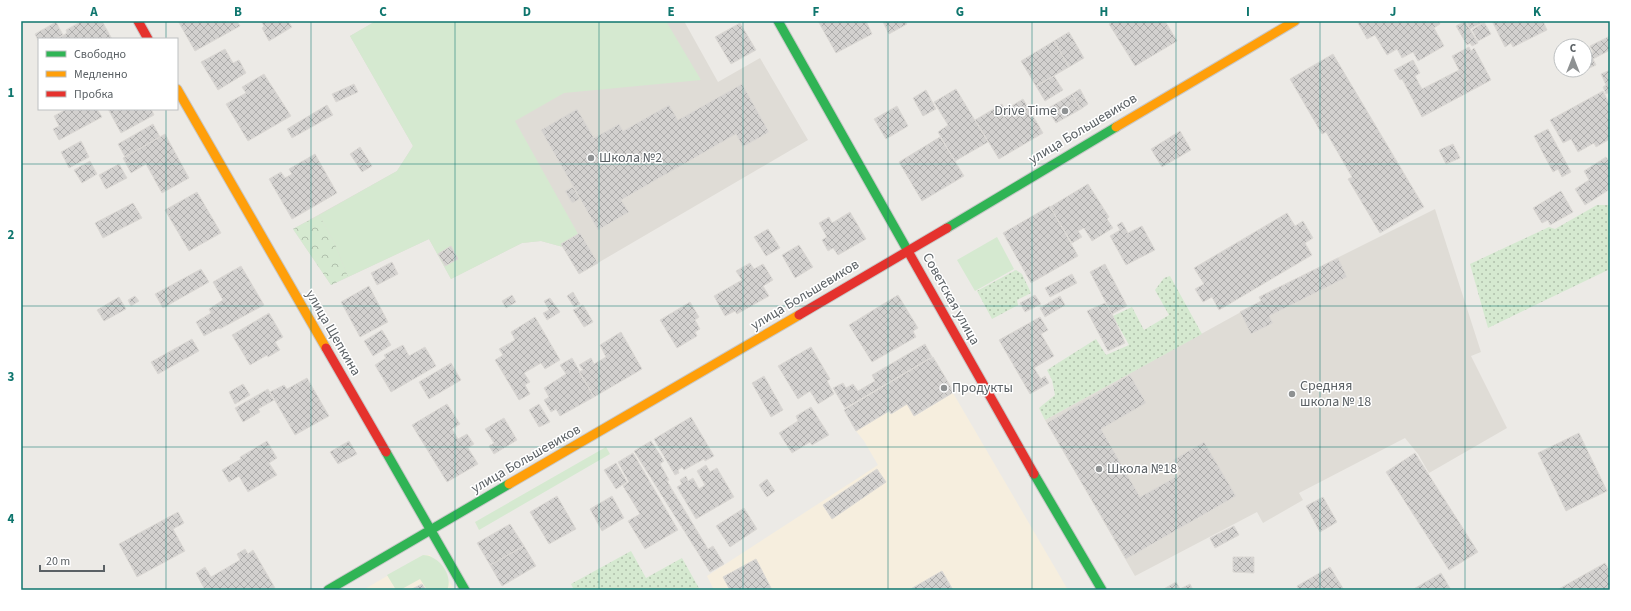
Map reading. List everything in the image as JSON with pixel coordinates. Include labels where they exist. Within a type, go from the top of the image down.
[{"type":"street","points":[[138,21],[147,38]]},
{"type":"street","name":"Советская улица","points":[[778,21],[1032,470],[1102,590]]},
{"type":"street","name":"улица Большевиков","points":[[328,590],[431,531],[1295,21]]},
{"type":"street","name":"улица Щепкина","points":[[178,91],[466,590]]},
{"type":"shaded area","name":"Школа №2","points":[[376,21],[684,21],[718,82],[760,58],[808,140],[579,274],[563,247],[541,241],[522,243],[451,279],[429,239],[331,285],[293,229],[397,171],[413,146],[350,36]]},
{"type":"shaded area","name":"Средняя школа № 18","points":[[1435,209],[1481,352],[1471,356],[1507,428],[1429,473],[1418,454],[1405,438],[1299,493],[1303,500],[1263,523],[1257,512],[1135,576],[1045,420],[1261,301],[1259,297]]},
{"type":"shaded area","points":[[953,393],[1068,590],[714,590],[707,576],[878,465],[864,441],[856,431],[889,411],[891,414],[907,404],[915,416]]},
{"type":"shaded area","points":[[423,555],[430,555],[455,590],[363,590]]},
{"type":"green space","points":[[376,21],[666,21],[701,80],[564,93],[515,121],[578,234],[561,244],[563,247],[541,241],[522,243],[451,279],[429,239],[348,277],[335,244],[319,215],[397,171],[413,146],[350,36]]},
{"type":"green space","points":[[1597,205],[1610,205],[1610,269],[1488,328],[1470,264],[1549,227],[1555,229]]},
{"type":"green space","points":[[319,215],[335,244],[348,277],[331,285],[293,229]]},
{"type":"green space","points":[[997,237],[1014,269],[975,291],[957,260]]},
{"type":"green space","points":[[1016,270],[1022,274],[1031,293],[1017,300],[1018,305],[992,319],[977,291]]},
{"type":"green space","points":[[1170,276],[1202,334],[1045,420],[1039,408],[1055,395],[1052,380],[1047,370],[1096,339],[1106,355],[1129,345],[1113,316],[1132,307],[1144,330],[1169,315],[1155,290],[1164,278]]},
{"type":"green space","points":[[606,447],[610,454],[479,530],[475,522]]},
{"type":"green space","points":[[631,551],[646,578],[682,558],[700,590],[574,590],[571,584]]},
{"type":"green space","points":[[423,555],[434,558],[443,567],[448,578],[449,584],[447,590],[427,590],[420,579],[400,590],[396,590],[387,575]]},
{"type":"building","points":[[82,21],[102,21],[111,38],[59,38],[67,33],[66,30]]},
{"type":"building","points":[[178,21],[237,21],[240,26],[195,51]]},
{"type":"building","points":[[261,21],[288,21],[292,27],[269,41],[262,28],[264,26]]},
{"type":"building","points":[[818,21],[866,21],[872,34],[836,53]]},
{"type":"building","points":[[905,21],[907,24],[889,34],[883,22]]},
{"type":"building","points":[[1114,21],[1165,21],[1177,41],[1135,66],[1109,24]]},
{"type":"building","points":[[1362,21],[1439,21],[1440,24],[1434,28],[1444,46],[1418,61],[1413,52],[1402,58],[1397,49],[1387,55],[1375,35],[1367,39],[1358,23]]},
{"type":"building","points":[[1465,21],[1478,43],[1472,46],[1470,43],[1467,45],[1456,26]]},
{"type":"building","points":[[1466,21],[1482,21],[1483,22],[1470,29]]},
{"type":"building","points":[[1492,21],[1543,21],[1547,30],[1513,47],[1511,43],[1505,47]]},
{"type":"building","points":[[56,22],[63,35],[57,38],[38,38],[38,40],[35,34]]},
{"type":"building","points":[[1484,22],[1491,34],[1478,41],[1472,30]]},
{"type":"building","points":[[740,23],[756,50],[731,64],[715,37]]},
{"type":"building","points":[[1069,32],[1084,58],[1069,67],[1054,41]]},
{"type":"building","points":[[1610,36],[1610,50],[1593,59],[1593,44]]},
{"type":"building","points":[[1054,41],[1069,67],[1036,86],[1021,61]]},
{"type":"building","points":[[1469,47],[1471,51],[1474,48],[1491,80],[1422,117],[1402,79],[1400,80],[1394,70],[1413,60],[1420,73],[1415,76],[1422,89],[1459,70],[1452,56]]},
{"type":"building","points":[[225,49],[233,63],[239,60],[246,73],[218,90],[201,62]]},
{"type":"building","points":[[1333,54],[1424,207],[1380,233],[1348,179],[1352,177],[1326,132],[1322,134],[1290,79]]},
{"type":"building","points":[[1593,59],[1596,65],[1593,66]]},
{"type":"building","points":[[1610,70],[1610,92],[1606,94],[1603,87],[1606,85],[1601,74]]},
{"type":"building","points":[[264,74],[291,116],[248,141],[226,104],[246,93],[242,87]]},
{"type":"building","points":[[1054,76],[1063,90],[1045,101],[1036,86]]},
{"type":"building","points":[[354,84],[358,92],[336,102],[332,94]]},
{"type":"building","points":[[742,84],[769,132],[743,147],[736,134],[621,200],[629,212],[598,230],[541,130],[577,109],[594,138],[619,124],[623,131],[669,105],[678,120]]},
{"type":"building","points":[[956,89],[988,142],[955,161],[938,132],[948,125],[934,102]]},
{"type":"building","points":[[1080,89],[1088,104],[1081,109],[1072,94]]},
{"type":"building","points":[[926,90],[936,109],[923,116],[913,98]]},
{"type":"building","points":[[1603,91],[1610,105],[1610,139],[1596,147],[1594,143],[1578,152],[1571,139],[1563,143],[1550,120]]},
{"type":"building","points":[[1072,94],[1081,109],[1056,123],[1047,109]]},
{"type":"building","points":[[1023,99],[1043,133],[999,159],[975,120],[1002,104],[1005,110]]},
{"type":"building","points":[[327,105],[333,115],[292,138],[287,129]]},
{"type":"building","points":[[897,106],[908,126],[886,139],[874,119]]},
{"type":"building","points":[[65,110],[98,110],[102,117],[59,140],[53,129],[59,126],[54,116]]},
{"type":"building","points":[[109,110],[152,110],[154,115],[121,133]]},
{"type":"building","points":[[153,124],[160,137],[125,157],[118,144]]},
{"type":"building","points":[[1548,129],[1571,172],[1562,177],[1558,169],[1553,172],[1534,136]]},
{"type":"building","points":[[1180,131],[1191,150],[1162,167],[1151,149]]},
{"type":"building","points":[[165,134],[189,178],[162,193],[146,164],[131,173],[123,158]]},
{"type":"building","points":[[940,137],[964,176],[922,201],[899,162]]},
{"type":"building","points":[[81,141],[89,157],[69,168],[61,152]]},
{"type":"building","points":[[1453,144],[1460,158],[1446,164],[1439,150]]},
{"type":"building","points":[[360,147],[372,166],[362,172],[350,154]]},
{"type":"building","points":[[315,154],[337,193],[292,219],[269,179],[281,172],[285,178],[292,174],[289,169]]},
{"type":"building","points":[[1606,157],[1610,163],[1610,189],[1585,205],[1575,189],[1589,180],[1584,171]]},
{"type":"building","points":[[90,161],[97,174],[82,183],[74,170]]},
{"type":"building","points":[[119,164],[127,178],[106,189],[99,175]]},
{"type":"building","points":[[1088,184],[1109,217],[1107,219],[1113,228],[1092,241],[1084,228],[1078,231],[1082,237],[1072,243],[1050,207]]},
{"type":"building","points":[[573,187],[580,199],[572,203],[565,191]]},
{"type":"building","points":[[1561,191],[1573,212],[1550,225],[1548,220],[1542,223],[1533,208]]},
{"type":"building","points":[[197,192],[221,233],[189,251],[165,210]]},
{"type":"building","points":[[133,203],[142,218],[103,238],[95,223]]},
{"type":"building","points":[[1050,206],[1078,256],[1031,283],[1003,233]]},
{"type":"building","points":[[850,212],[866,239],[838,255],[833,248],[828,251],[822,240],[827,237],[819,223],[829,217],[832,223]]},
{"type":"building","points":[[1287,213],[1295,226],[1303,221],[1313,238],[1305,243],[1312,255],[1219,310],[1212,297],[1203,302],[1195,289],[1204,284],[1194,268]]},
{"type":"building","points":[[1122,222],[1128,233],[1142,226],[1155,250],[1126,265],[1110,236],[1120,230],[1117,225]]},
{"type":"building","points":[[768,229],[780,248],[766,256],[754,237]]},
{"type":"building","points":[[580,233],[598,263],[579,274],[561,244]]},
{"type":"building","points":[[799,245],[813,267],[795,278],[782,255]]},
{"type":"building","points":[[451,246],[458,259],[445,266],[438,254]]},
{"type":"building","points":[[1338,258],[1347,277],[1269,316],[1273,323],[1251,334],[1240,312],[1261,301],[1259,297]]},
{"type":"building","points":[[392,262],[398,274],[377,285],[371,273]]},
{"type":"building","points":[[750,263],[754,269],[763,264],[773,280],[763,286],[769,296],[737,314],[735,311],[725,316],[714,296],[742,280],[736,271]]},
{"type":"building","points":[[1105,264],[1127,306],[1112,314],[1090,272]]},
{"type":"building","points":[[241,266],[264,305],[204,336],[196,322],[211,313],[209,309],[223,300],[213,282]]},
{"type":"building","points":[[201,269],[209,282],[163,308],[155,294]]},
{"type":"building","points":[[1072,274],[1077,283],[1050,297],[1045,288]]},
{"type":"building","points":[[369,286],[388,322],[360,337],[341,302]]},
{"type":"building","points":[[573,292],[580,304],[574,307],[567,296]]},
{"type":"building","points":[[512,295],[516,302],[506,308],[502,301]]},
{"type":"building","points":[[898,295],[918,328],[913,331],[916,337],[872,362],[849,325]]},
{"type":"building","points":[[1035,295],[1041,304],[1025,312],[1020,303]]},
{"type":"building","points":[[135,296],[139,301],[131,306],[128,300]]},
{"type":"building","points":[[1060,296],[1065,305],[1045,317],[1040,308]]},
{"type":"building","points":[[119,297],[126,309],[104,321],[97,310]]},
{"type":"building","points":[[550,298],[560,312],[547,320],[543,313],[549,310],[544,301]]},
{"type":"building","points":[[690,302],[699,317],[695,320],[700,329],[695,332],[697,336],[677,348],[660,320]]},
{"type":"building","points":[[1105,303],[1113,316],[1125,343],[1108,351],[1087,311]]},
{"type":"building","points":[[583,305],[593,322],[584,327],[573,310]]},
{"type":"building","points":[[269,313],[283,337],[275,342],[280,350],[268,357],[267,355],[250,365],[232,335]]},
{"type":"building","points":[[535,317],[560,360],[545,369],[541,363],[524,373],[530,382],[525,385],[530,394],[519,400],[495,360],[503,355],[499,349],[515,340],[511,332]]},
{"type":"building","points":[[1040,317],[1048,330],[1041,334],[1054,356],[1034,368],[1041,379],[1045,376],[1049,383],[1030,394],[999,340]]},
{"type":"building","points":[[382,330],[391,345],[373,356],[364,341]]},
{"type":"building","points":[[621,332],[642,369],[594,397],[579,372],[583,370],[579,365],[591,358],[594,364],[606,357],[600,345]]},
{"type":"building","points":[[192,339],[199,351],[158,374],[151,362]]},
{"type":"building","points":[[925,344],[932,357],[845,408],[833,388],[843,383],[846,388],[853,384],[858,391],[875,381],[872,375]]},
{"type":"building","points":[[403,345],[409,356],[425,347],[436,366],[391,392],[375,365],[386,358],[384,355]]},
{"type":"building","points":[[811,347],[830,379],[827,381],[834,394],[818,404],[810,391],[798,399],[778,366]]},
{"type":"building","points":[[933,357],[954,392],[914,416],[907,404],[891,414],[889,411],[856,431],[844,410]]},
{"type":"building","points":[[572,358],[594,397],[560,416],[556,409],[551,412],[544,400],[549,397],[544,388],[566,374],[560,365]]},
{"type":"building","points":[[451,363],[461,380],[429,399],[419,382]]},
{"type":"building","name":"Школа №18","points":[[1130,375],[1146,403],[1101,429],[1140,497],[1181,474],[1173,460],[1204,442],[1236,496],[1126,559],[1047,423]]},
{"type":"building","points":[[764,376],[783,410],[771,417],[752,383]]},
{"type":"building","points":[[307,378],[329,416],[295,435],[270,392],[284,385],[287,389]]},
{"type":"building","points":[[243,384],[250,395],[235,404],[229,392]]},
{"type":"building","points":[[268,389],[274,400],[258,409],[260,412],[243,422],[235,408]]},
{"type":"building","points":[[447,404],[460,424],[452,429],[458,439],[467,434],[474,444],[468,448],[478,464],[447,482],[412,425]]},
{"type":"building","points":[[539,404],[550,422],[539,427],[529,410]]},
{"type":"building","points":[[811,407],[829,435],[812,445],[810,442],[792,453],[779,433],[798,421],[796,416]]},
{"type":"building","points":[[691,417],[714,456],[705,461],[704,459],[684,470],[682,467],[678,470],[679,473],[675,475],[654,439]]},
{"type":"building","points":[[504,418],[517,440],[494,454],[489,446],[494,443],[485,429]]},
{"type":"building","points":[[1579,433],[1607,491],[1566,511],[1538,453]]},
{"type":"building","points":[[267,441],[277,458],[269,463],[277,475],[248,492],[239,476],[229,482],[222,470]]},
{"type":"building","points":[[349,441],[357,454],[338,464],[330,452]]},
{"type":"building","points":[[651,441],[664,461],[660,464],[669,480],[667,481],[708,549],[713,546],[724,564],[710,572],[634,451]]},
{"type":"building","points":[[633,453],[678,530],[645,549],[628,521],[640,514],[623,486],[629,482],[618,462]]},
{"type":"building","points":[[1415,453],[1478,552],[1449,570],[1386,472]]},
{"type":"building","points":[[616,463],[627,482],[616,489],[604,470]]},
{"type":"building","points":[[706,465],[710,472],[717,468],[734,497],[696,519],[677,487],[682,484],[680,480],[686,476],[688,481],[693,478],[699,489],[705,485],[697,471]]},
{"type":"building","points":[[877,469],[886,482],[832,519],[823,505]]},
{"type":"building","points":[[767,479],[775,491],[767,497],[759,485]]},
{"type":"building","points":[[557,496],[576,529],[549,544],[530,512]]},
{"type":"building","points":[[612,496],[624,518],[602,531],[590,509]]},
{"type":"building","points":[[1323,497],[1337,522],[1320,532],[1306,506]]},
{"type":"building","points":[[744,508],[757,529],[730,547],[716,526]]},
{"type":"building","points":[[178,512],[184,523],[173,529],[185,551],[137,577],[119,544]]},
{"type":"building","points":[[510,524],[524,546],[490,565],[477,543]]},
{"type":"building","points":[[1234,526],[1239,535],[1215,548],[1210,538]]},
{"type":"building","points":[[524,546],[536,566],[502,586],[490,565]]},
{"type":"building","points":[[245,549],[248,554],[253,550],[275,588],[271,590],[205,590],[196,573],[205,567],[211,577],[240,560],[237,554]]},
{"type":"building","points":[[1233,557],[1254,557],[1254,573],[1233,572]]},
{"type":"building","points":[[756,559],[772,590],[730,590],[723,577]]},
{"type":"building","points":[[1605,563],[1610,572],[1610,590],[1557,590]]},
{"type":"building","points":[[1330,567],[1344,590],[1299,590],[1297,586]]},
{"type":"building","points":[[942,571],[953,590],[909,590]]},
{"type":"building","points":[[1441,573],[1451,590],[1412,590]]},
{"type":"building","points":[[1176,582],[1180,589],[1190,584],[1193,590],[1162,590]]},
{"type":"building","points":[[422,584],[426,590],[410,590]]},
{"type":"traffic: fast","points":[[778,21],[909,253]]},
{"type":"traffic: fast","points":[[947,228],[1116,127]]},
{"type":"traffic: fast","points":[[386,452],[465,590]]},
{"type":"traffic: fast","points":[[1034,474],[1102,590]]},
{"type":"traffic: fast","points":[[328,590],[509,484]]},
{"type":"traffic: slow","points":[[1116,127],[1295,21]]},
{"type":"traffic: slow","points":[[178,91],[326,348]]},
{"type":"traffic: slow","points":[[509,484],[799,315]]},
{"type":"traffic: jam","points":[[138,21],[147,38]]},
{"type":"traffic: jam","points":[[799,315],[947,228]]},
{"type":"traffic: jam","points":[[909,253],[1034,474]]},
{"type":"traffic: jam","points":[[326,348],[386,452]]},
{"type":"place","name":"Drive Time","points":[[1065,111]]},
{"type":"place","name":"Школа №2","points":[[591,158]]},
{"type":"place","name":"Продукты","points":[[944,388]]},
{"type":"place","name":"Средняя школа № 18","points":[[1292,394]]},
{"type":"place","name":"Школа №18","points":[[1099,469]]}]
